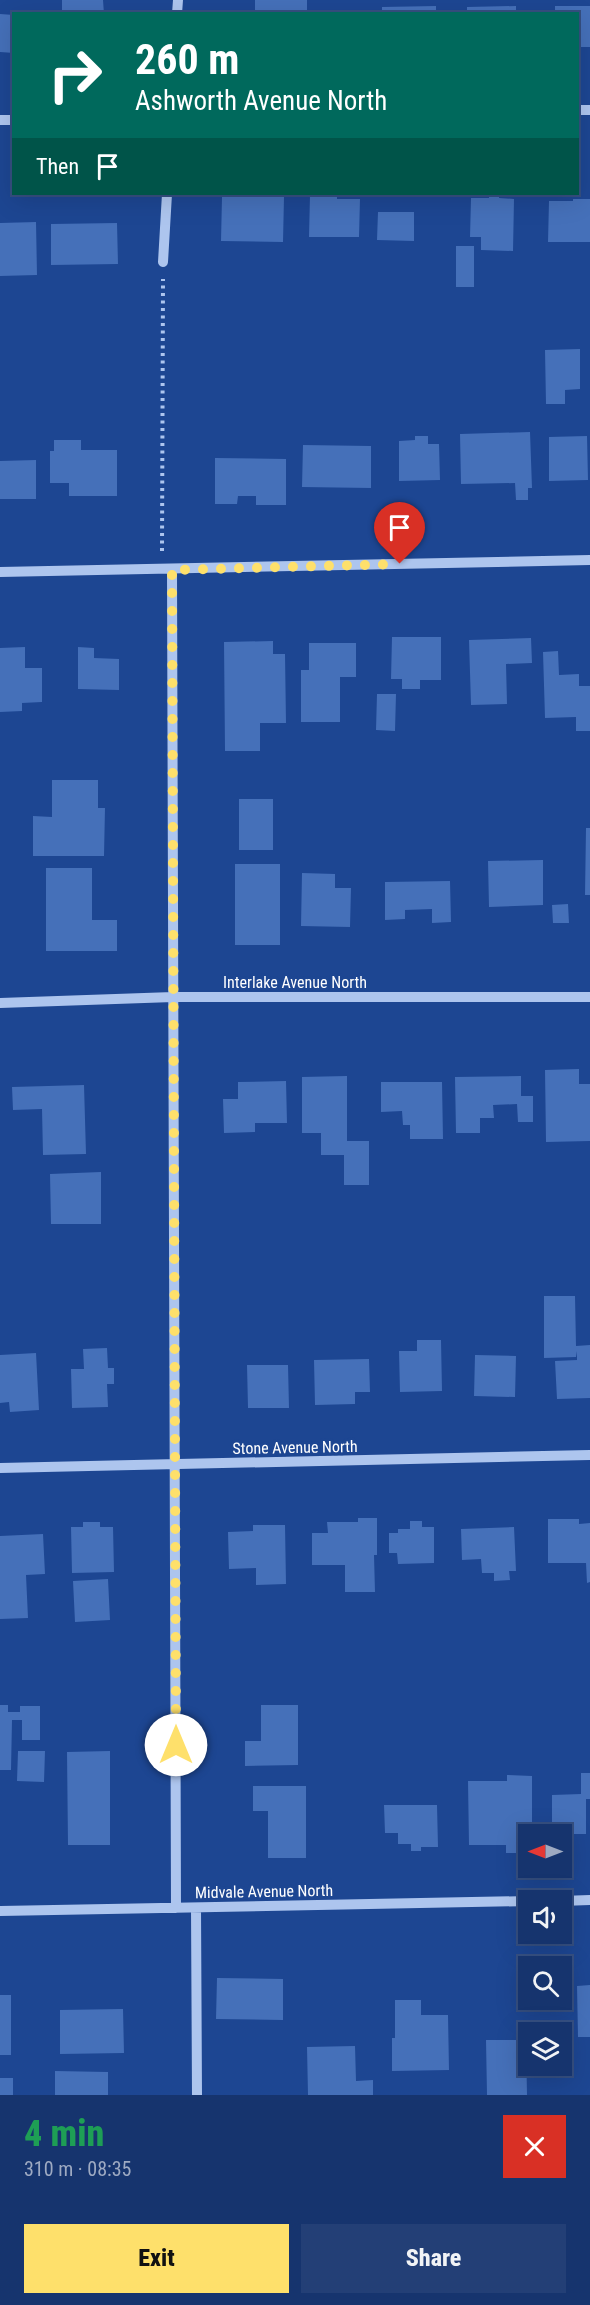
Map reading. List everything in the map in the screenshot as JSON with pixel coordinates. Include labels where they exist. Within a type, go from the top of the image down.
[{"type":"street","points":[[163,262],[167,195]]},
{"type":"street","points":[[0,572],[590,560]]},
{"type":"street","points":[[167,570],[173,997],[176,1908]]},
{"type":"street","name":"Interlake Avenue North","points":[[0,1003],[173,997],[590,997]]},
{"type":"street","name":"Stone Avenue North","points":[[0,1468],[590,1455]]},
{"type":"street","points":[[572,1901],[590,1900]]},
{"type":"street","name":"Midvale Avenue North","points":[[0,1911],[518,1901]]},
{"type":"street","points":[[196,1908],[197,2095]]},
{"type":"path","points":[[163,262],[167,570]]},
{"type":"building","points":[[62,0],[103,0],[104,12],[62,12]]},
{"type":"building","points":[[255,0],[307,0],[307,12],[255,12]]},
{"type":"building","points":[[436,6],[436,12],[382,12],[382,7]]},
{"type":"building","points":[[516,6],[516,12],[467,12],[467,7]]},
{"type":"building","points":[[555,6],[590,6],[590,47],[579,47],[579,12],[555,12]]},
{"type":"building","points":[[0,14],[12,15],[12,53],[0,52]]},
{"type":"building","points":[[310,195],[337,195],[337,199],[360,199],[359,237],[309,237]]},
{"type":"building","points":[[489,195],[514,199],[513,251],[481,250],[481,237],[470,237],[471,198],[489,198]]},
{"type":"building","points":[[222,197],[284,197],[283,242],[221,241]]},
{"type":"building","points":[[573,199],[590,199],[590,242],[548,242],[549,201],[573,201]]},
{"type":"building","points":[[378,212],[414,212],[414,241],[377,240]]},
{"type":"building","points":[[36,222],[37,275],[0,276],[0,223]]},
{"type":"building","points":[[117,223],[118,264],[51,265],[51,224]]},
{"type":"building","points":[[456,246],[474,246],[474,287],[456,287]]},
{"type":"building","points":[[580,349],[580,389],[565,390],[565,404],[546,404],[545,350]]},
{"type":"building","points":[[530,432],[532,488],[528,488],[528,500],[516,500],[515,483],[461,484],[460,434]]},
{"type":"building","points":[[415,436],[428,436],[428,444],[439,444],[440,480],[399,481],[399,441],[415,440]]},
{"type":"building","points":[[587,436],[588,480],[549,481],[549,437]]},
{"type":"building","points":[[54,440],[81,440],[81,450],[117,450],[117,496],[69,496],[69,483],[50,483],[50,451],[54,451]]},
{"type":"building","points":[[303,445],[371,446],[371,488],[302,487]]},
{"type":"building","points":[[215,458],[286,459],[286,505],[256,505],[256,496],[238,496],[237,504],[215,504]]},
{"type":"building","points":[[36,460],[36,499],[0,499],[0,461]]},
{"type":"building","points":[[392,637],[441,637],[441,680],[420,680],[420,689],[402,689],[402,679],[391,679]]},
{"type":"building","points":[[531,638],[532,663],[506,664],[507,704],[471,705],[469,640]]},
{"type":"building","points":[[273,641],[273,654],[285,654],[286,723],[260,723],[260,751],[225,751],[224,642]]},
{"type":"building","points":[[309,643],[356,643],[356,677],[340,677],[340,722],[301,722],[301,670],[309,670]]},
{"type":"building","points":[[25,647],[25,668],[42,668],[42,702],[22,703],[22,711],[0,712],[0,648]]},
{"type":"building","points":[[78,647],[94,648],[94,658],[119,659],[119,690],[78,689]]},
{"type":"building","points":[[558,651],[559,675],[579,674],[579,686],[590,686],[590,731],[576,731],[576,717],[545,718],[543,652]]},
{"type":"building","points":[[377,694],[396,694],[395,731],[376,730]]},
{"type":"building","points":[[52,780],[98,780],[98,808],[105,808],[104,856],[33,856],[33,816],[52,817]]},
{"type":"building","points":[[239,799],[273,799],[273,850],[239,850]]},
{"type":"building","points":[[586,828],[590,828],[590,895],[585,895]]},
{"type":"building","points":[[543,860],[543,905],[489,907],[488,861]]},
{"type":"building","points":[[235,864],[280,864],[280,945],[235,945]]},
{"type":"building","points":[[46,868],[92,868],[92,920],[117,920],[117,951],[46,951]]},
{"type":"building","points":[[302,873],[335,874],[335,888],[351,888],[350,927],[301,926]]},
{"type":"building","points":[[450,881],[451,922],[432,923],[432,909],[405,910],[405,919],[385,920],[385,882]]},
{"type":"building","points":[[568,904],[569,923],[553,923],[552,905]]},
{"type":"building","points":[[579,1069],[579,1084],[590,1084],[590,1141],[546,1142],[545,1070]]},
{"type":"building","points":[[347,1076],[347,1141],[369,1141],[369,1185],[344,1185],[344,1155],[321,1155],[321,1133],[302,1133],[302,1077]]},
{"type":"building","points":[[521,1076],[521,1096],[533,1096],[533,1122],[518,1122],[517,1104],[493,1105],[494,1118],[480,1118],[480,1133],[456,1133],[455,1077]]},
{"type":"building","points":[[286,1081],[287,1123],[255,1123],[255,1132],[224,1133],[223,1099],[238,1099],[238,1082]]},
{"type":"building","points":[[381,1082],[442,1082],[443,1139],[410,1139],[410,1125],[403,1125],[402,1111],[381,1112]]},
{"type":"building","points":[[84,1085],[86,1154],[43,1155],[42,1109],[13,1110],[12,1087]]},
{"type":"building","points":[[101,1172],[101,1224],[51,1224],[50,1174]]},
{"type":"building","points":[[544,1296],[575,1296],[576,1346],[590,1345],[590,1398],[557,1399],[555,1361],[577,1360],[577,1351],[576,1357],[544,1358]]},
{"type":"building","points":[[417,1340],[441,1340],[442,1391],[400,1392],[399,1351],[417,1351]]},
{"type":"building","points":[[107,1348],[108,1368],[114,1368],[114,1384],[107,1384],[108,1407],[72,1408],[71,1369],[84,1369],[83,1349]]},
{"type":"building","points":[[36,1353],[39,1410],[10,1412],[9,1402],[0,1403],[0,1355]]},
{"type":"building","points":[[475,1355],[516,1356],[515,1397],[474,1396]]},
{"type":"building","points":[[369,1359],[370,1392],[355,1392],[355,1404],[315,1405],[314,1360]]},
{"type":"building","points":[[247,1365],[288,1365],[289,1408],[248,1408]]},
{"type":"building","points":[[358,1518],[377,1518],[377,1555],[374,1555],[375,1592],[345,1592],[345,1565],[312,1565],[312,1533],[328,1533],[327,1522],[358,1522]]},
{"type":"building","points":[[548,1519],[579,1519],[579,1524],[590,1523],[590,1582],[587,1583],[586,1563],[548,1563]]},
{"type":"building","points":[[410,1521],[422,1521],[422,1527],[434,1527],[434,1563],[398,1564],[397,1553],[389,1553],[389,1533],[398,1533],[398,1529],[410,1529]]},
{"type":"building","points":[[83,1522],[100,1522],[100,1527],[113,1527],[114,1572],[72,1573],[71,1527],[83,1527]]},
{"type":"building","points":[[253,1525],[285,1525],[286,1584],[256,1585],[256,1568],[229,1569],[228,1532],[253,1531]]},
{"type":"building","points":[[514,1527],[516,1571],[509,1571],[510,1580],[494,1581],[494,1573],[482,1573],[481,1559],[462,1560],[461,1529]]},
{"type":"building","points":[[43,1534],[45,1574],[26,1575],[28,1618],[0,1619],[0,1536]]},
{"type":"building","points":[[108,1579],[110,1620],[75,1622],[73,1581]]},
{"type":"building","points":[[0,1705],[8,1705],[8,1712],[20,1712],[20,1706],[40,1706],[40,1740],[22,1740],[22,1720],[12,1720],[11,1770],[0,1770]]},
{"type":"building","points":[[261,1705],[298,1705],[298,1765],[245,1766],[245,1741],[261,1741]]},
{"type":"building","points":[[18,1751],[45,1751],[44,1782],[17,1781]]},
{"type":"building","points":[[110,1751],[110,1845],[68,1845],[67,1752]]},
{"type":"building","points":[[581,1773],[590,1773],[590,1799],[586,1799],[586,1834],[573,1834],[572,1837],[572,1824],[552,1824],[552,1795],[581,1794]]},
{"type":"building","points":[[507,1775],[532,1776],[532,1824],[518,1824],[518,1853],[506,1853],[506,1845],[469,1845],[468,1781],[507,1781]]},
{"type":"building","points":[[253,1786],[306,1786],[306,1858],[268,1858],[268,1811],[253,1811]]},
{"type":"building","points":[[384,1805],[437,1805],[438,1847],[421,1847],[421,1851],[411,1851],[411,1844],[398,1844],[398,1833],[385,1833]]},
{"type":"building","points":[[217,1978],[283,1979],[283,2020],[216,2019]]},
{"type":"building","points":[[590,1985],[590,2037],[578,2037],[577,1986]]},
{"type":"building","points":[[0,1995],[11,1995],[11,2055],[0,2055]]},
{"type":"building","points":[[395,2000],[421,2000],[421,2015],[448,2015],[449,2070],[392,2071]]},
{"type":"building","points":[[123,2009],[124,2053],[60,2054],[60,2010]]},
{"type":"building","points":[[486,2040],[518,2040],[518,2076],[527,2076],[527,2095],[487,2095]]},
{"type":"building","points":[[355,2046],[356,2081],[373,2080],[373,2095],[308,2095],[307,2047]]},
{"type":"building","points":[[55,2071],[108,2072],[108,2095],[55,2095]]},
{"type":"building","points":[[0,2078],[13,2078],[13,2095],[0,2095]]},
{"type":"route","points":[[176,1745],[172,570],[400,564]]}]
